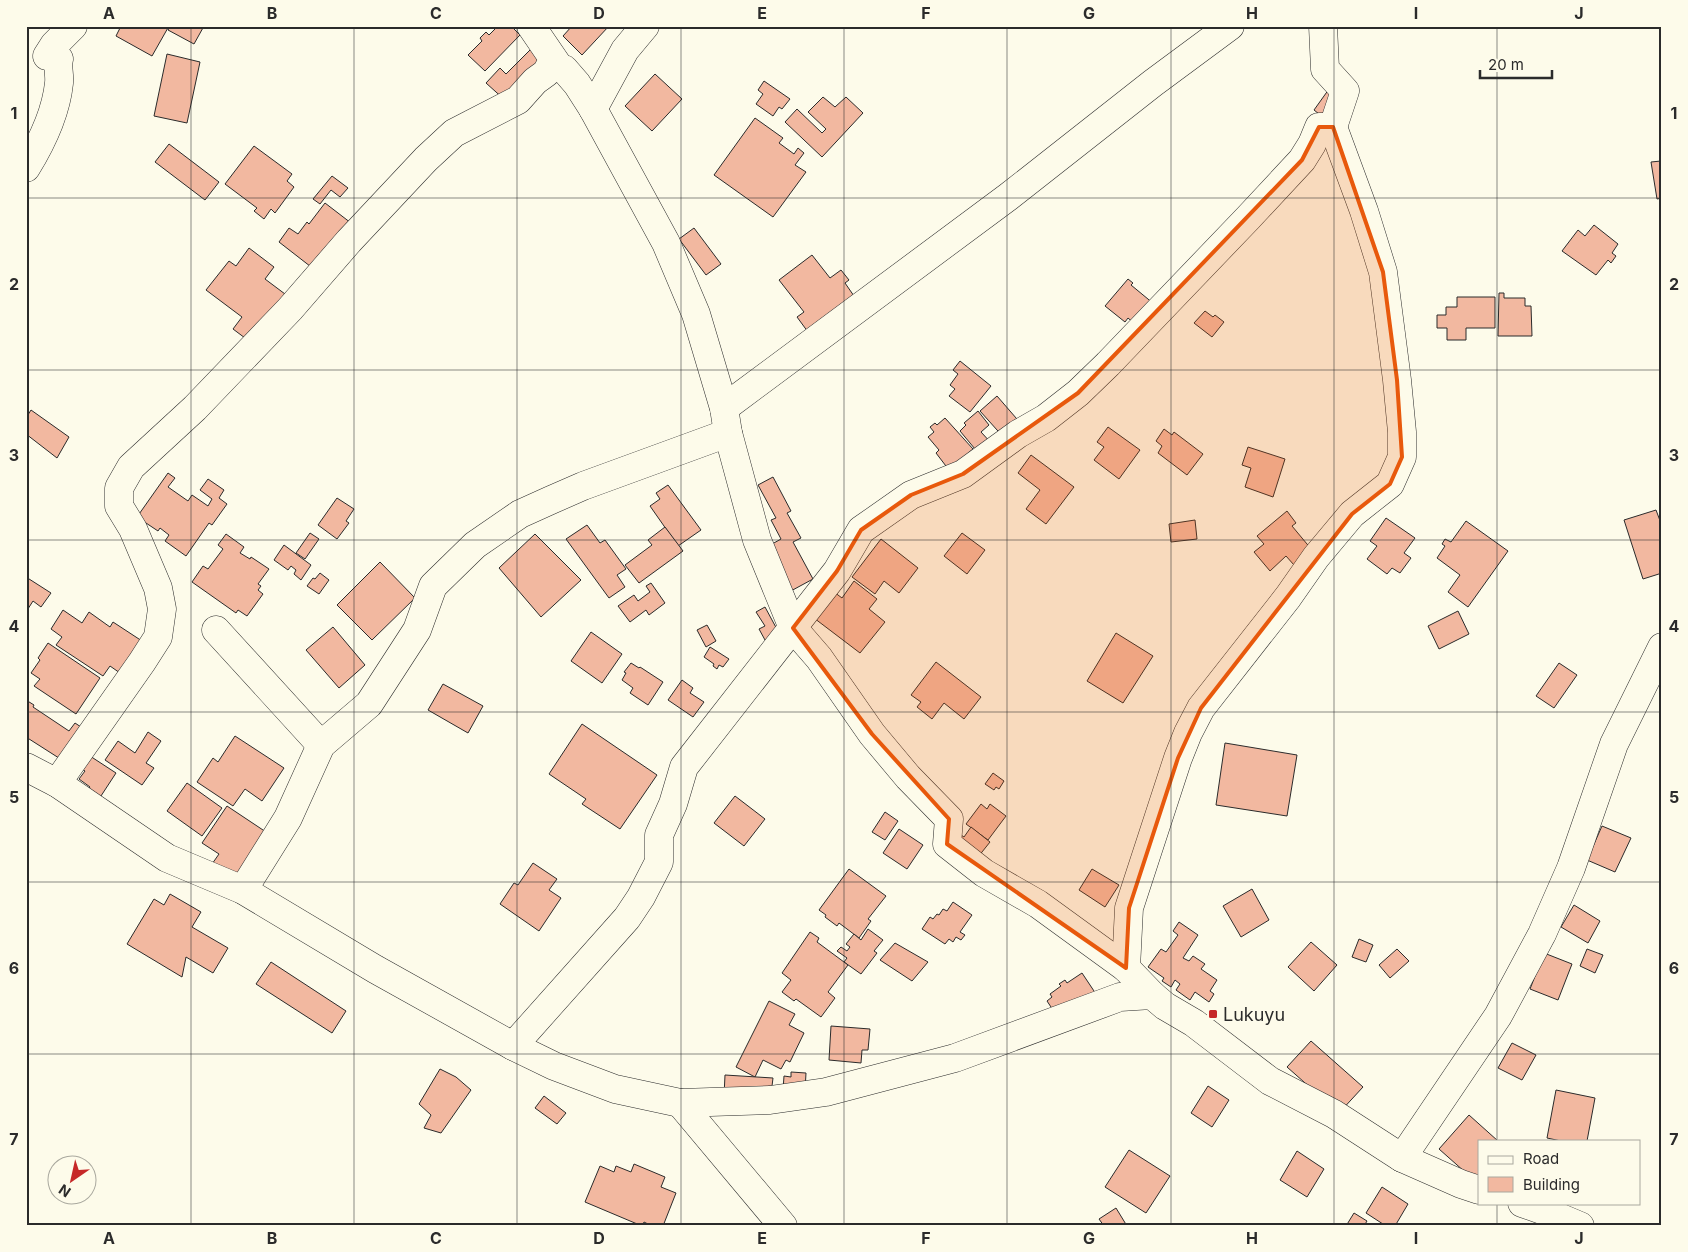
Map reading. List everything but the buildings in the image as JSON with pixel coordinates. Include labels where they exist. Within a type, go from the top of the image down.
[{"type":"street","points":[[26,168],[51,118],[59,81],[57,65],[59,59],[47,56],[54,45],[73,26]]},
{"type":"street","points":[[531,26],[559,67],[570,74],[593,109],[666,243],[696,314],[757,540],[793,628],[819,658],[872,734],[908,777],[948,819],[947,844],[984,873],[1038,904],[1126,968],[1165,1006],[1194,1023],[1270,1081],[1334,1114],[1402,1158],[1478,1190]]},
{"type":"street","points":[[593,109],[624,50],[645,26]]},
{"type":"street","points":[[243,890],[288,818],[321,745],[369,704],[417,630],[433,586],[475,545],[520,514],[726,420],[1153,83],[1230,26]]},
{"type":"street","points":[[1126,968],[1129,908],[1178,758],[1201,708],[1288,597],[1316,557],[1352,514],[1390,484],[1402,457],[1402,432],[1397,380],[1383,272],[1333,127],[1345,91],[1325,68],[1323,26]]},
{"type":"street","points":[[57,783],[158,637],[162,609],[158,588],[132,528],[119,506],[119,488],[131,467],[195,408],[290,309],[393,194],[454,133],[518,100],[535,81],[546,73],[550,66],[559,67]]},
{"type":"street","points":[[513,1046],[628,918],[659,862],[659,835],[673,804],[684,767],[837,571],[861,530],[912,495],[963,474],[1018,434],[1046,418],[1078,393],[1302,160],[1312,144],[1319,126],[1333,127]]},
{"type":"street","points":[[216,630],[321,745]]},
{"type":"street","points":[[1402,1158],[1498,1016],[1542,934],[1571,868],[1614,744],[1662,648]]},
{"type":"street","points":[[26,767],[57,783],[167,858],[243,890],[374,969],[513,1046],[554,1066],[615,1089],[680,1103],[770,1100],[826,1092],[955,1058],[1120,998],[1152,995]]},
{"type":"street","points":[[680,1103],[783,1226]]},
{"type":"street","points":[[1525,1204],[1580,1226]]},
{"type":"highlighted area","points":[[1319,127],[1333,127],[1383,272],[1397,380],[1402,457],[1390,484],[1352,514],[1201,708],[1178,758],[1129,908],[1126,968],[947,844],[949,819],[872,734],[793,628],[837,571],[861,530],[911,495],[963,474],[1078,393],[1302,160]]},
{"type":"place","name":"Lukuyu","points":[[1213,1014]]}]
